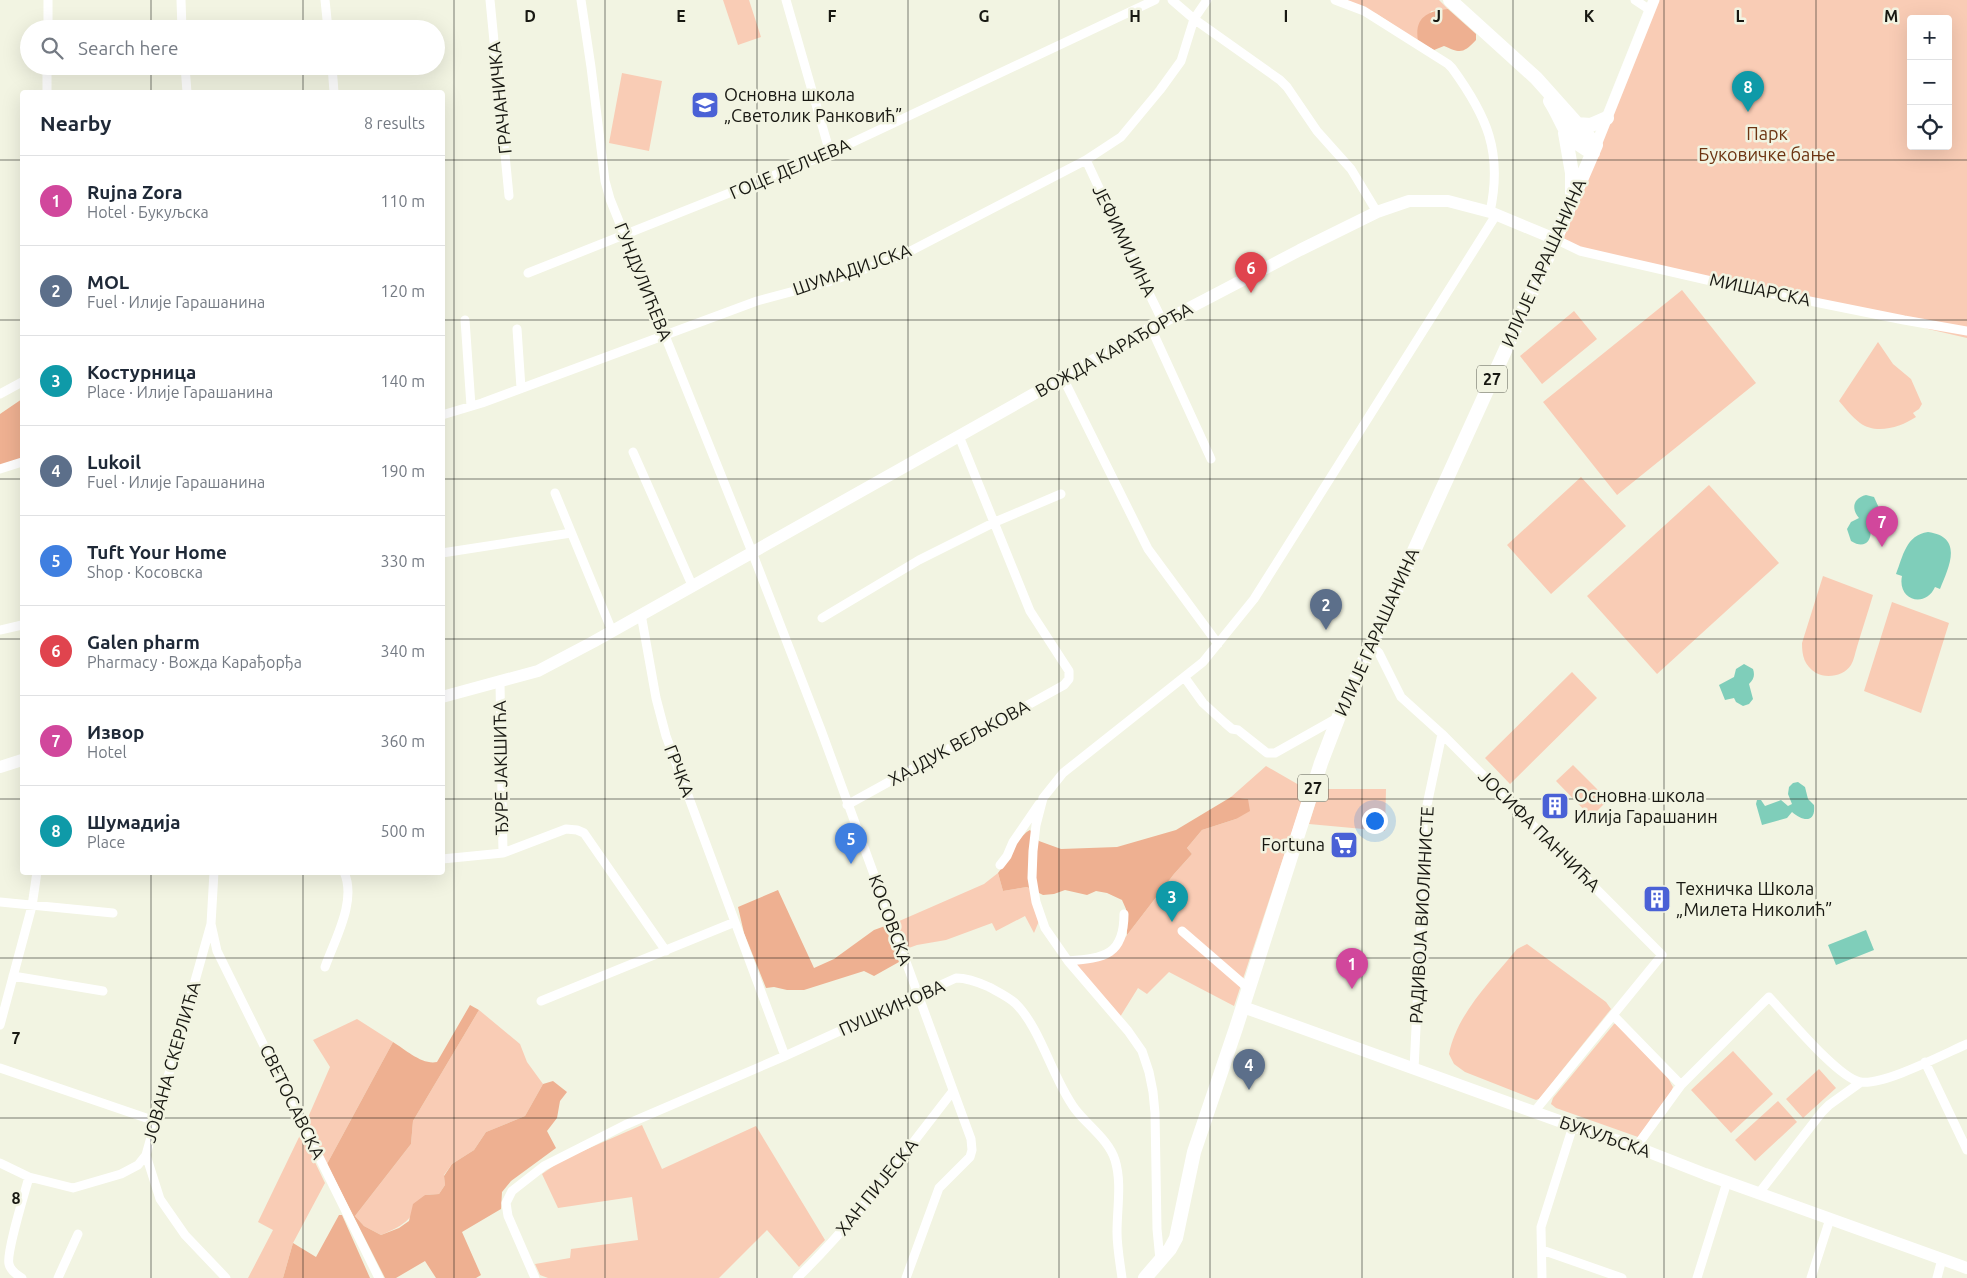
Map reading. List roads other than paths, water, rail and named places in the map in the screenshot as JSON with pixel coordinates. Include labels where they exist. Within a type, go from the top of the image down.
[{"type":"main road","name":"27","points":[[1450,0],[1536,78],[1554,107],[1571,128],[1577,145],[1594,149]]},
{"type":"main road","points":[[1571,128],[1591,125],[1607,118]]},
{"type":"main road","name":"27","points":[[1571,128],[1572,198]]},
{"type":"main road","name":"ИЛИЈЕ ГАРАШАНИНА","points":[[1145,1278],[1174,1243],[1178,1232],[1194,1152],[1249,989],[1307,806],[1339,716],[1594,149]]},
{"type":"main road","name":"ВОЖДА КАРАЂОРЂА","points":[[445,697],[538,671],[1151,328],[1377,212],[1409,201],[1434,200],[1460,203],[1493,213],[1555,239]]},
{"type":"main road","points":[[0,767],[20,761]]},
{"type":"main road","name":"БУКУЉСКА","points":[[1243,1007],[1636,1147],[1759,1194],[1967,1268]]},
{"type":"street","points":[[48,0],[48,20]]},
{"type":"street","points":[[180,0],[181,20]]},
{"type":"street","points":[[325,0],[327,20]]},
{"type":"street","name":"ГРАЧАНИЧКА","points":[[490,0],[510,196]]},
{"type":"street","name":"ГУНДУЛИЋЕВА","points":[[581,0],[605,181],[624,236],[752,552]]},
{"type":"street","points":[[786,0],[830,153]]},
{"type":"street","name":"ГОЦЕ ДЕЛЧЕВА","points":[[528,273],[830,153],[1154,0]]},
{"type":"street","points":[[1172,0],[1194,19],[1280,80],[1287,87],[1317,131],[1350,169],[1377,212]]},
{"type":"street","name":"ШУМАДИЈСКА","points":[[445,414],[522,388],[757,301],[828,282],[899,257],[1086,160],[1121,137],[1160,90],[1181,61],[1194,19],[1207,0]]},
{"type":"street","points":[[1000,864],[1007,856],[1013,842],[1062,773],[1203,662],[1254,599],[1493,213],[1494,176],[1491,139],[1474,100],[1452,68],[1364,12],[1335,0]]},
{"type":"street","points":[[1635,0],[1652,5]]},
{"type":"street","name":"ИЛИЈЕ ГАРАШАНИНА","points":[[1594,149],[1652,5]]},
{"type":"street","points":[[47,75],[47,90]]},
{"type":"street","points":[[186,75],[187,90]]},
{"type":"street","points":[[333,75],[334,90]]},
{"type":"street","name":"ЈЕФИМИЈИНА","points":[[1086,160],[1124,244],[1163,322]]},
{"type":"street","name":"МИШАРСКА","points":[[1555,239],[1580,251],[1702,278],[1967,331]]},
{"type":"street","points":[[465,320],[472,406]]},
{"type":"street","points":[[1151,328],[1210,459]]},
{"type":"street","points":[[517,329],[522,388]]},
{"type":"street","points":[[1063,378],[1148,549],[1218,644]]},
{"type":"street","points":[[0,394],[20,383]]},
{"type":"street","points":[[959,436],[995,522]]},
{"type":"street","points":[[633,452],[692,585]]},
{"type":"street","points":[[0,469],[20,463]]},
{"type":"street","points":[[556,493],[612,631]]},
{"type":"street","points":[[822,618],[919,560],[995,522],[1061,494]]},
{"type":"street","name":"ХАЈДУК ВЕЉКОВА","points":[[847,805],[1064,685],[1069,679],[1069,671],[1030,611],[995,522]]},
{"type":"street","points":[[445,552],[571,533]]},
{"type":"street","name":"КОСОВСКА","points":[[752,552],[821,730],[971,1139],[972,1150],[970,1158],[939,1188],[906,1278]]},
{"type":"street","name":"ГРЧКА","points":[[641,614],[656,698],[666,736],[785,1056]]},
{"type":"street","points":[[0,630],[20,625]]},
{"type":"street","name":"ЈОСИФА ПАНЧИЋА","points":[[1371,646],[1379,653],[1401,697],[1442,734],[1662,955],[1613,1015]]},
{"type":"street","points":[[1185,678],[1203,703],[1232,729],[1238,730],[1267,753],[1275,753],[1339,716]]},
{"type":"street","name":"ЂУРЕ ЈАКШИЋА","points":[[500,683],[503,853]]},
{"type":"street","name":"РАДИВОЈА ВИОЛИНИСТЕ","points":[[1414,1069],[1424,863],[1423,824],[1442,734]]},
{"type":"street","points":[[1043,798],[1036,825],[1033,851],[1032,878],[1036,902],[1046,928],[1068,961],[1128,1031],[1142,1051],[1148,1072],[1153,1092],[1155,1113],[1157,1229],[1160,1260]]},
{"type":"street","points":[[445,859],[503,853],[566,829],[584,833],[666,951]]},
{"type":"street","points":[[0,1025],[32,906],[37,875]]},
{"type":"street","name":"ЈОВАНА СКЕРЛИЋА","points":[[0,1163],[29,1177],[73,1188],[121,1174],[138,1165],[146,1155],[210,924],[214,875]]},
{"type":"street","points":[[325,967],[348,902],[348,887],[345,875]]},
{"type":"street","points":[[0,902],[113,913]]},
{"type":"street","points":[[1068,961],[1096,957],[1116,947],[1124,930],[1124,914]]},
{"type":"street","points":[[541,1001],[735,922]]},
{"type":"street","name":"СВЕТОСАВСКА","points":[[210,924],[216,951],[379,1278]]},
{"type":"street","points":[[1182,931],[1249,989]]},
{"type":"street","points":[[14,976],[103,991]]},
{"type":"street","name":"ПУШКИНОВА","points":[[535,1278],[516,1238],[506,1208],[507,1197],[512,1191],[544,1166],[618,1129],[956,978],[966,978],[1001,993],[1015,1003],[1029,1020],[1060,1088],[1075,1110],[1105,1143],[1114,1157],[1118,1170],[1117,1234],[1122,1278]]},
{"type":"street","points":[[1636,1147],[1682,1085],[1769,997],[1833,1065],[1848,1077],[1861,1082],[1884,1080],[1967,1044]]},
{"type":"street","points":[[1534,1112],[1613,1015],[1682,1085]]},
{"type":"street","points":[[1925,1062],[1963,1131],[1967,1150]]},
{"type":"street","points":[[0,1068],[155,1121]]},
{"type":"street","points":[[1759,1194],[1822,1112],[1861,1082]]},
{"type":"street","name":"ХАН ПИЈЕСКА","points":[[797,1278],[825,1251],[846,1226],[953,1091]]},
{"type":"street","points":[[1542,1278],[1541,1227],[1573,1126]]},
{"type":"street","points":[[146,1155],[160,1199],[186,1235],[226,1278]]},
{"type":"street","points":[[22,1278],[9,1265],[9,1251],[29,1177]]},
{"type":"street","points":[[1697,1278],[1727,1182]]},
{"type":"street","points":[[1811,1278],[1830,1219]]},
{"type":"street","points":[[58,1278],[78,1234]]},
{"type":"street","points":[[1542,1250],[1622,1278]]},
{"type":"street","points":[[1937,1278],[1942,1259]]},
{"type":"water","points":[[1866,495],[1874,497],[1879,508],[1876,516],[1868,521],[1871,532],[1868,540],[1866,543],[1857,544],[1851,541],[1847,529],[1851,522],[1859,518],[1854,508],[1856,501]]},
{"type":"water","points":[[1928,532],[1939,535],[1946,540],[1950,546],[1950,563],[1940,589],[1935,587],[1931,594],[1925,598],[1913,599],[1904,591],[1902,576],[1896,574],[1906,547],[1915,537]]},
{"type":"water","points":[[1744,664],[1753,669],[1754,675],[1749,684],[1753,699],[1749,704],[1743,706],[1736,702],[1734,698],[1725,700],[1719,685],[1734,677],[1736,669]]},
{"type":"water","points":[[1798,782],[1805,787],[1808,799],[1814,805],[1811,818],[1804,819],[1792,812],[1787,818],[1762,825],[1756,804],[1757,800],[1761,800],[1765,806],[1781,800],[1788,806],[1792,804],[1788,794],[1789,787],[1793,783]]},
{"type":"water","points":[[1866,930],[1874,950],[1836,965],[1828,945]]},
{"type":"place","name":"Основна школа „Светолик Ранковић”","points":[[705,105]]},
{"type":"place","name":"Шумадија","points":[[1748,112]]},
{"type":"place","name":"Galen pharm","points":[[1251,293]]},
{"type":"place","name":"Извор","points":[[1882,547]]},
{"type":"place","name":"MOL","points":[[1326,630]]},
{"type":"place","name":"Основна школа Илија Гарашанин","points":[[1555,806]]},
{"type":"place","name":"Fortuna","points":[[1344,845]]},
{"type":"place","name":"Tuft Your Home","points":[[851,864]]},
{"type":"place","name":"Техничка Школа „Милета Николић”","points":[[1657,899]]},
{"type":"place","name":"Костурница","points":[[1172,922]]},
{"type":"place","name":"Rujna Zora","points":[[1352,989]]},
{"type":"place","name":"Lukoil","points":[[1249,1090]]},
{"type":"park label","name":"Парк Буковичке бање","points":[[1767,144]]}]
